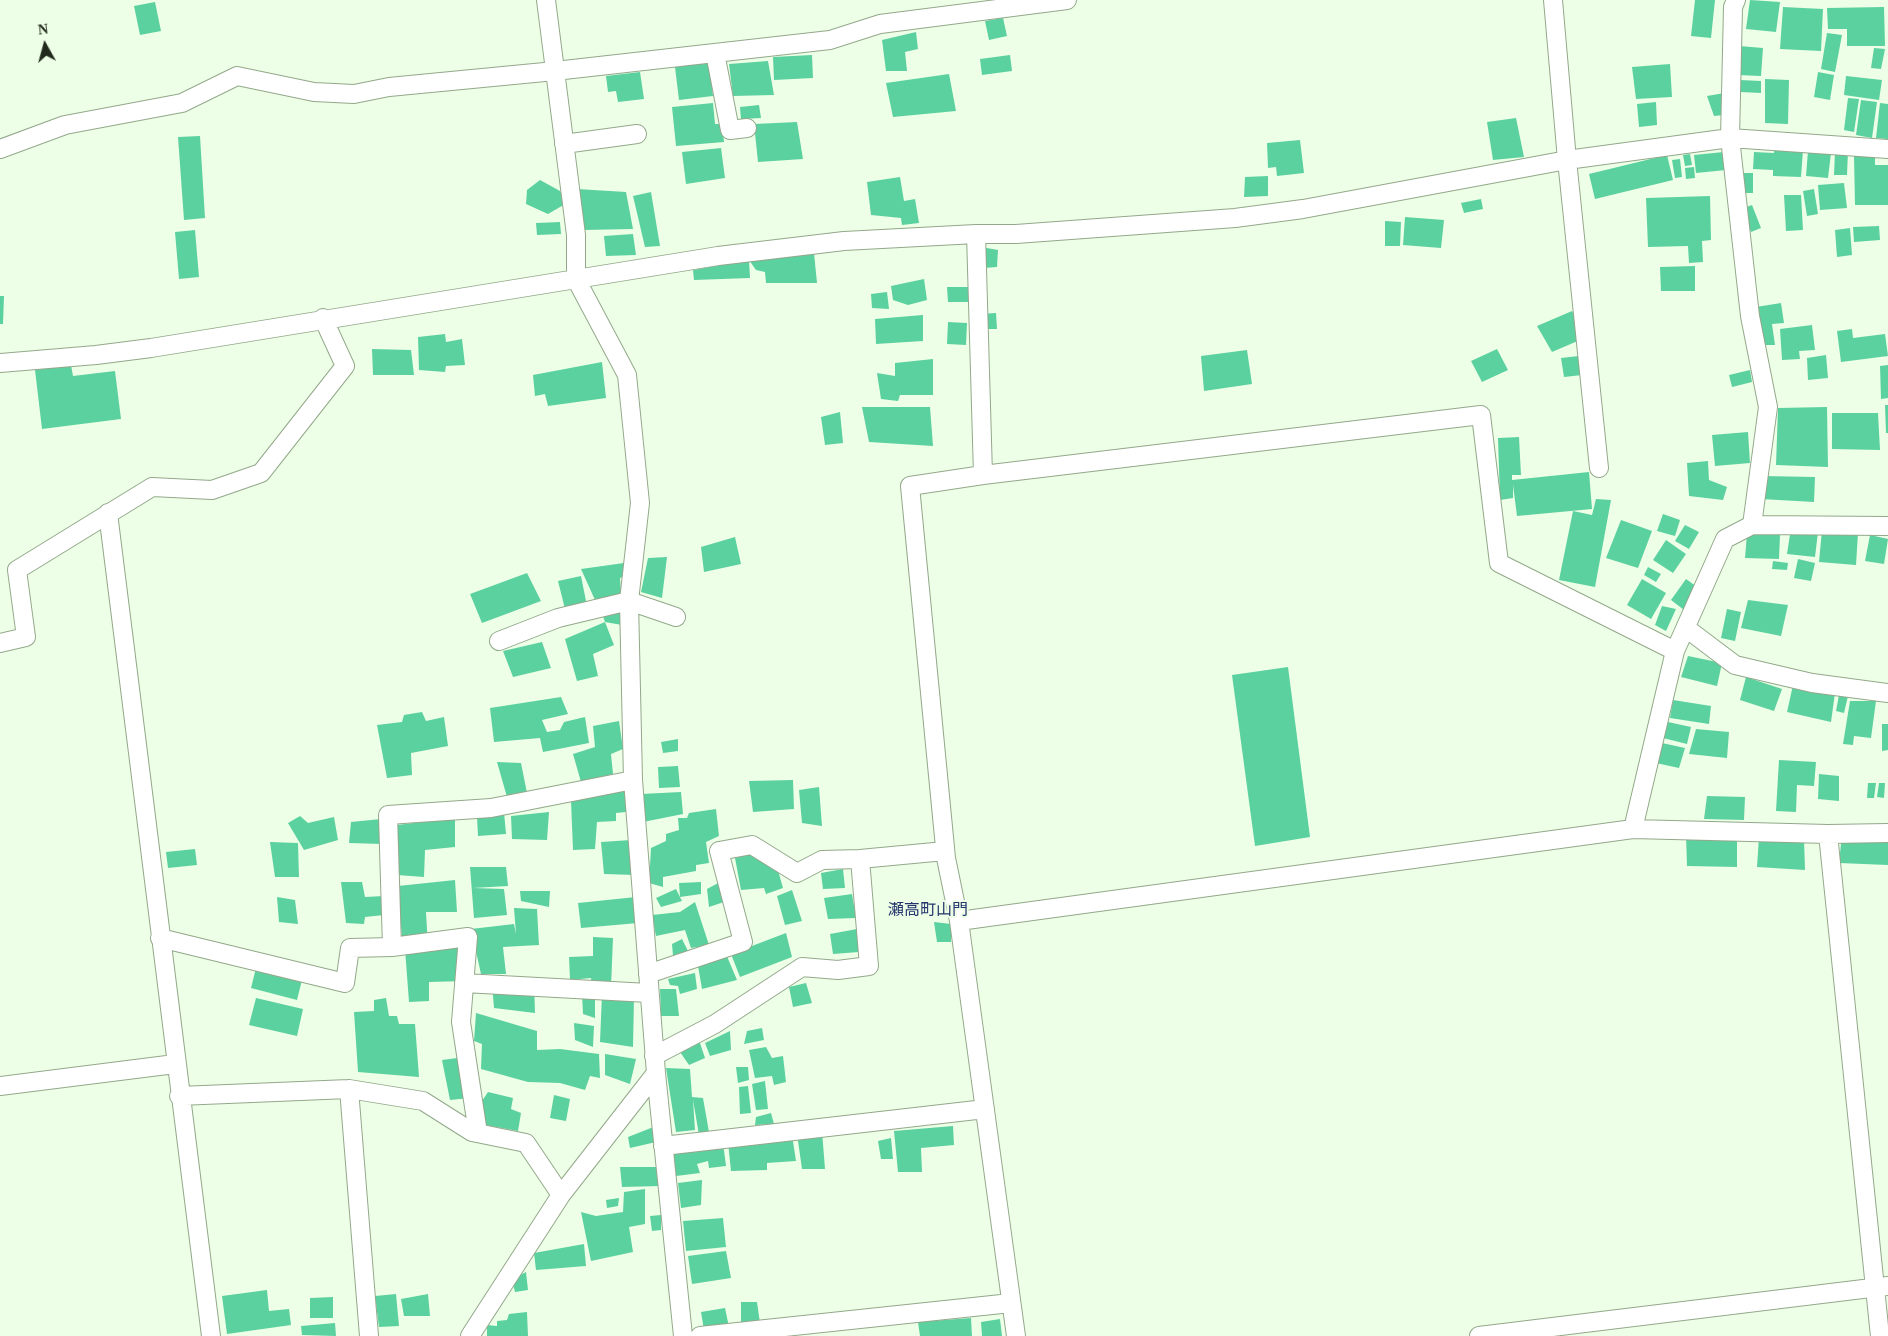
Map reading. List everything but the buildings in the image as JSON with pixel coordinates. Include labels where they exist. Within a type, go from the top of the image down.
[{"type":"street","points":[[546,0],[576,235],[576,279],[627,375],[640,503],[629,601],[633,780],[655,1064],[682,1336]]},
{"type":"street","points":[[0,149],[65,125],[182,103],[236,76],[314,92],[354,94],[389,87],[555,71],[830,40],[880,24],[1067,0]]},
{"type":"street","points":[[1553,0],[1567,160],[1599,468]]},
{"type":"street","points":[[1736,0],[1733,7],[1730,138],[1750,316],[1768,407],[1752,524]]},
{"type":"street","points":[[715,53],[730,130],[746,128]]},
{"type":"street","points":[[564,144],[638,134]]},
{"type":"street","points":[[0,363],[152,348],[323,318],[718,256],[844,241],[976,234],[1016,234],[1235,218],[1342,202],[1567,160],[1730,138],[1888,149]]},
{"type":"street","points":[[976,234],[984,475]]},
{"type":"street","points":[[0,643],[26,637],[18,570],[108,513],[152,488],[212,490],[261,473],[345,366],[323,318]]},
{"type":"street","points":[[1016,1336],[959,921],[945,851],[910,486],[984,475],[1481,414],[1499,563],[1676,651]]},
{"type":"street","points":[[108,513],[179,1096],[211,1336]]},
{"type":"street","points":[[1632,829],[1676,651],[1725,539],[1752,524],[1888,526]]},
{"type":"street","points":[[500,641],[558,618],[629,601],[676,617]]},
{"type":"street","points":[[1686,628],[1735,665],[1812,683],[1888,693]]},
{"type":"street","points":[[392,947],[388,815],[491,808],[633,780]]},
{"type":"street","points":[[959,921],[1632,829],[1828,834],[1888,833]]},
{"type":"street","points":[[1828,834],[1881,1287],[1880,1336]]},
{"type":"street","points":[[648,974],[743,942],[718,851],[752,845],[797,873],[822,860],[860,859],[945,851]]},
{"type":"street","points":[[470,1336],[561,1195],[655,1064],[802,967],[838,970],[869,966],[860,859]]},
{"type":"street","points":[[160,938],[344,982],[350,948],[392,947],[468,937],[461,1022],[478,1134]]},
{"type":"street","points":[[464,983],[650,993]]},
{"type":"street","points":[[0,1086],[175,1064]]},
{"type":"street","points":[[179,1096],[349,1089],[423,1101],[472,1132],[526,1143],[561,1195]]},
{"type":"street","points":[[349,1089],[369,1336]]},
{"type":"street","points":[[663,1146],[985,1109]]},
{"type":"street","points":[[1478,1336],[1881,1287]]},
{"type":"street","points":[[700,1336],[1011,1303]]},
{"type":"district","name":"瀬高町山門","points":[[928,909]]}]
